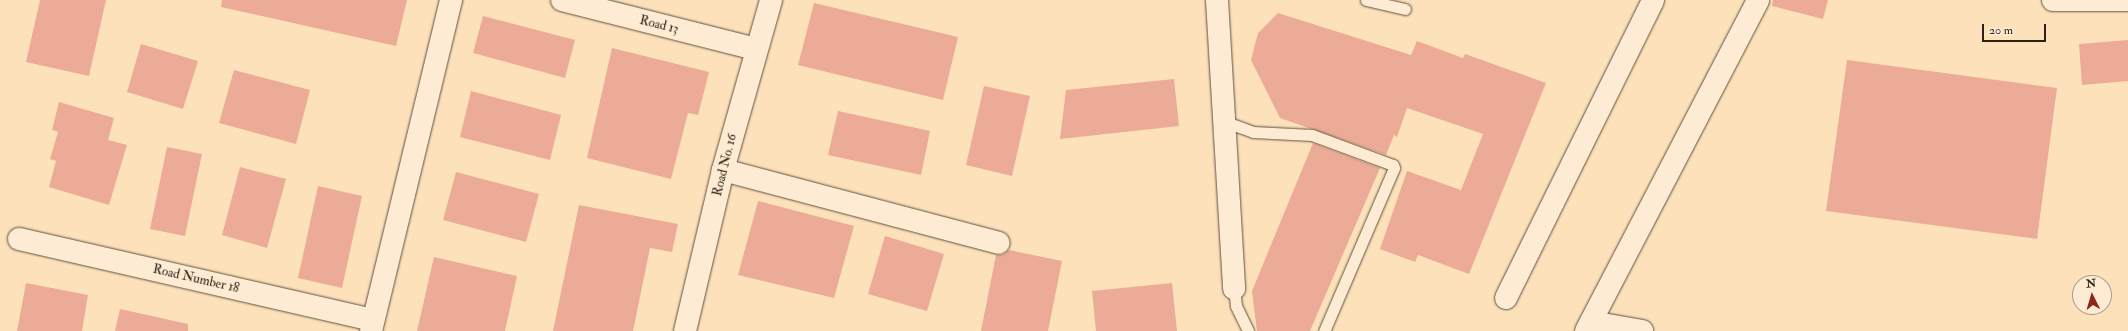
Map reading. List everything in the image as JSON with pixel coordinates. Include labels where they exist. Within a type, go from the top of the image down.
[{"type":"street","points":[[372,325],[451,0]]},
{"type":"street","name":"Road 13","points":[[562,0],[756,49]]},
{"type":"street","name":"Road No. 16","points":[[685,331],[723,170],[771,0]]},
{"type":"street","points":[[1217,0],[1234,289]]},
{"type":"street","points":[[1506,298],[1653,0]]},
{"type":"street","points":[[1642,331],[1588,326],[1758,0]]},
{"type":"street","points":[[2053,0],[2128,0]]},
{"type":"street","points":[[723,170],[999,243]]},
{"type":"street","name":"Road Number 18","points":[[19,239],[372,325]]},
{"type":"lane","points":[[1366,0],[1405,9]]},
{"type":"lane","points":[[1223,121],[1253,132],[1312,135],[1393,165],[1394,168],[1324,331]]},
{"type":"lane","points":[[1234,289],[1236,306],[1248,331]]},
{"type":"building","points":[[40,0],[106,0],[89,76],[26,62]]},
{"type":"building","points":[[222,0],[407,0],[396,46],[221,7]]},
{"type":"building","points":[[1773,0],[1828,0],[1823,19],[1772,6]]},
{"type":"building","points":[[814,3],[958,37],[943,100],[798,65]]},
{"type":"building","points":[[1278,13],[1411,55],[1417,41],[1463,58],[1465,54],[1546,83],[1469,274],[1418,255],[1415,262],[1380,249],[1407,171],[1461,190],[1483,134],[1407,108],[1397,137],[1394,135],[1386,155],[1280,118],[1251,60],[1258,33]]},
{"type":"building","points":[[483,16],[575,40],[565,78],[473,53]]},
{"type":"building","points":[[2128,40],[2128,81],[2082,85],[2079,44]]},
{"type":"building","points":[[141,44],[198,61],[183,109],[127,92]]},
{"type":"building","points":[[612,48],[709,72],[698,115],[688,113],[671,179],[587,158]]},
{"type":"building","points":[[1847,60],[2057,88],[2037,239],[1826,211]]},
{"type":"building","points":[[234,70],[310,90],[296,144],[219,123]]},
{"type":"building","points":[[1174,79],[1179,126],[1060,139],[1066,90]]},
{"type":"building","points":[[984,86],[1030,96],[1012,176],[966,165]]},
{"type":"building","points":[[471,91],[561,115],[550,160],[460,137]]},
{"type":"building","points":[[59,102],[114,118],[108,140],[127,145],[109,205],[49,187],[56,161],[50,159],[58,132],[52,130]]},
{"type":"building","points":[[838,111],[930,131],[921,175],[828,155]]},
{"type":"building","points":[[1313,143],[1380,168],[1310,331],[1257,331],[1252,291]]},
{"type":"building","points":[[167,147],[202,154],[185,236],[150,229]]},
{"type":"building","points":[[240,167],[286,179],[267,248],[222,235]]},
{"type":"building","points":[[456,172],[539,194],[526,242],[443,220]]},
{"type":"building","points":[[318,186],[362,196],[342,288],[298,278]]},
{"type":"building","points":[[758,201],[854,226],[834,298],[738,275]]},
{"type":"building","points":[[579,205],[678,224],[672,252],[650,248],[633,331],[553,331]]},
{"type":"building","points":[[885,236],[944,254],[927,311],[868,294]]},
{"type":"building","points":[[1009,250],[1062,261],[1048,331],[981,331],[996,255],[1003,255]]},
{"type":"building","points":[[434,257],[517,276],[505,331],[417,331]]},
{"type":"building","points":[[26,283],[88,295],[82,331],[17,331]]},
{"type":"building","points":[[1172,283],[1177,331],[1096,331],[1092,291]]},
{"type":"building","points":[[120,309],[188,324],[188,331],[115,331]]}]
